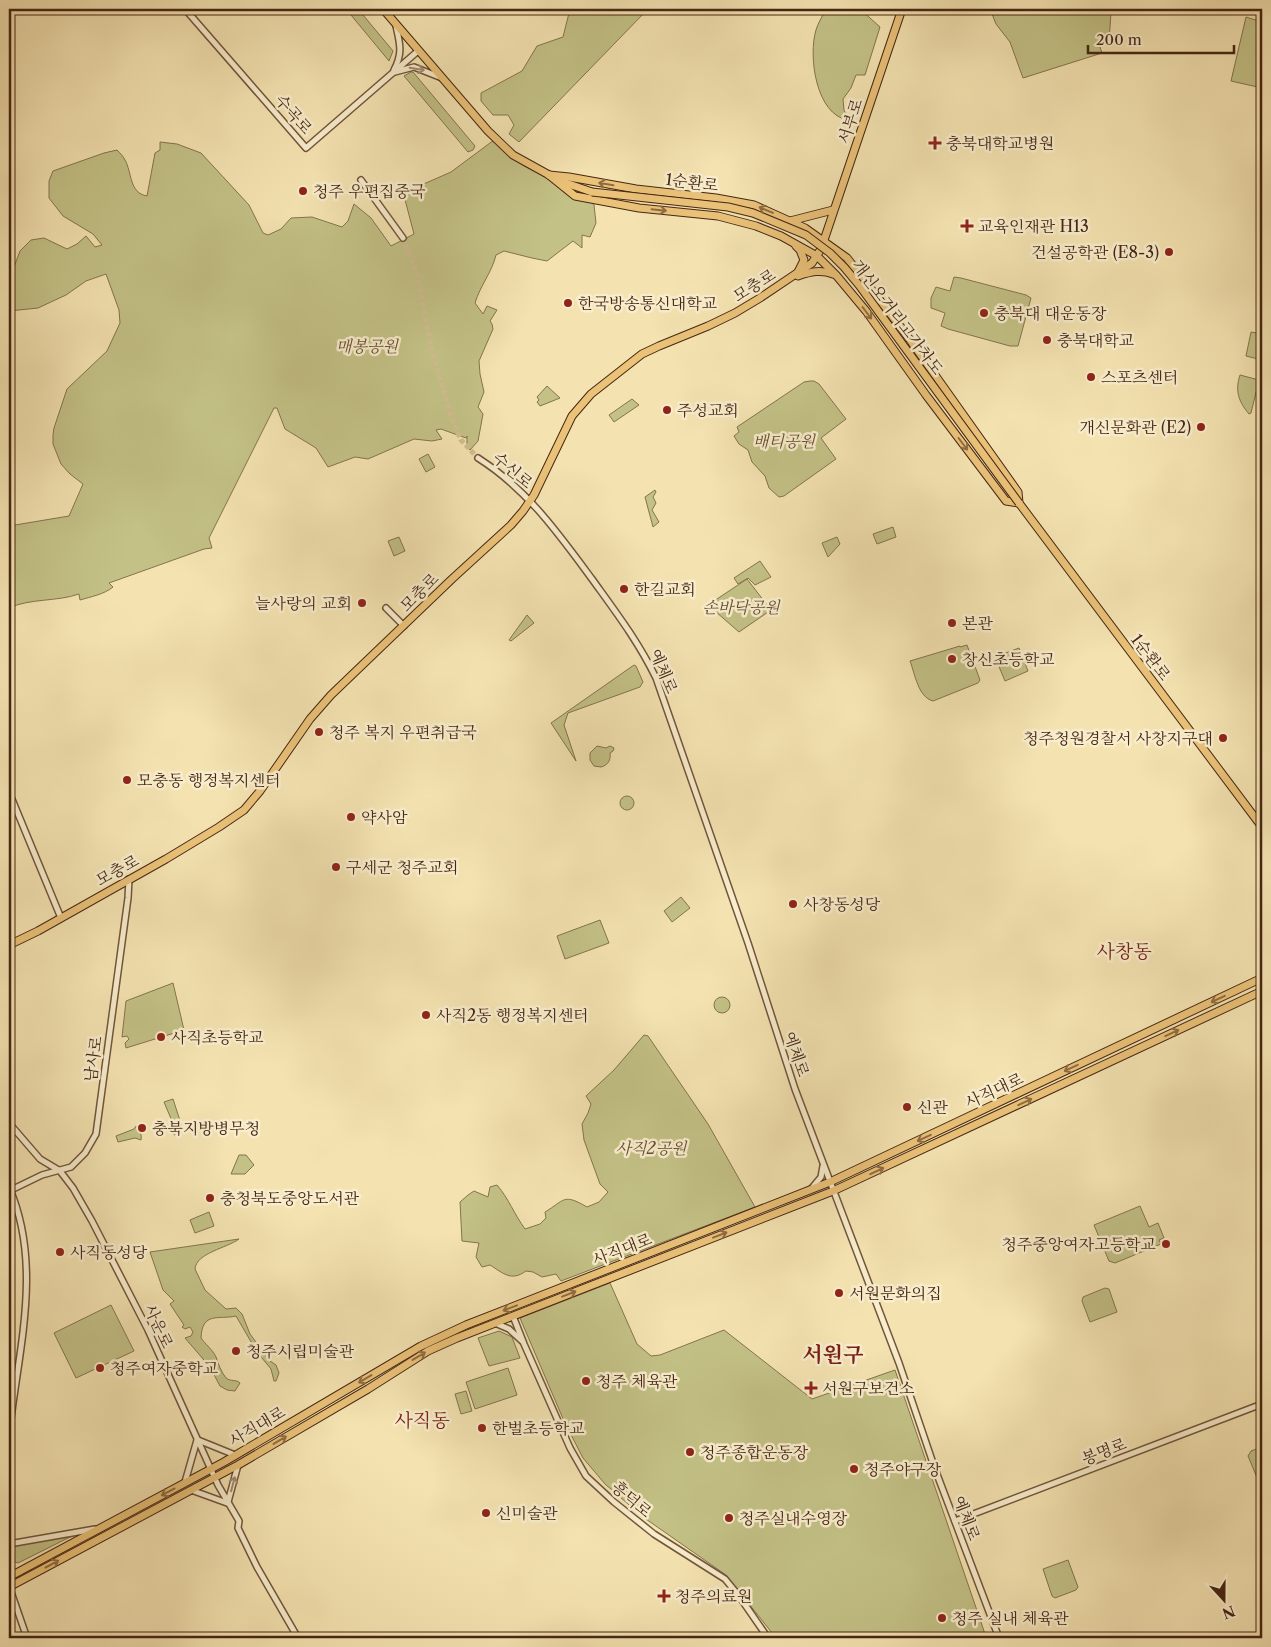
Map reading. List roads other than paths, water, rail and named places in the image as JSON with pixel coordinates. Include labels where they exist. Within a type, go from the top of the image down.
[{"type":"main road","name":"1순환로","points":[[383,9],[442,78],[513,155],[560,181],[592,192]]},
{"type":"main road","name":"서부로","points":[[824,241],[902,9]]},
{"type":"main road","name":"1순환로","points":[[549,175],[754,205],[805,228],[847,258],[903,330],[1018,492],[1019,503],[1262,827]]},
{"type":"main road","points":[[549,175],[576,196],[639,208],[718,216],[756,226],[792,242],[817,256],[836,275],[866,311],[926,395],[1006,500],[1019,503]]},
{"type":"main road","name":"개신오거리고가차도","points":[[592,192],[728,207],[753,213],[806,235],[830,253],[859,285],[1019,503]]},
{"type":"main road","points":[[790,221],[834,210]]},
{"type":"main road","name":"모충로","points":[[9,945],[129,879],[219,827],[244,810],[270,778],[310,719],[322,705],[452,579],[511,525],[530,502],[572,416],[591,394],[642,354],[735,313],[786,281],[812,263],[824,241]]},
{"type":"main road","points":[[792,242],[800,250],[804,260],[798,273]]},
{"type":"main road","points":[[786,281],[809,272],[824,271],[836,275]]},
{"type":"main road","name":"사직대로","points":[[9,1577],[211,1469],[437,1338],[488,1316],[830,1182],[1262,978]]},
{"type":"main road","name":"사직대로","points":[[9,1587],[238,1465],[368,1389],[428,1351],[495,1323],[833,1192],[1262,991]]},
{"type":"street","name":"수곡로","points":[[185,9],[306,148],[418,51]]},
{"type":"street","points":[[392,73],[399,61],[400,52],[396,24]]},
{"type":"street","points":[[392,73],[414,67],[442,78]]},
{"type":"street","points":[[361,180],[403,238]]},
{"type":"street","name":"수신로","points":[[478,458],[493,467],[512,483],[530,502]]},
{"type":"street","name":"예체로","points":[[530,502],[538,508],[563,540],[624,623],[656,678],[748,943],[784,1057],[823,1166],[896,1356],[954,1521],[999,1638]]},
{"type":"street","points":[[386,608],[404,626]]},
{"type":"street","points":[[9,792],[60,918]]},
{"type":"street","name":"남사로","points":[[9,1189],[71,1167],[86,1153],[96,1134],[129,879]]},
{"type":"street","name":"사운로","points":[[9,1123],[40,1159],[60,1171],[73,1188],[114,1261],[148,1330],[214,1477],[239,1521],[238,1528],[257,1566],[298,1638]]},
{"type":"street","points":[[810,1190],[821,1177],[823,1166]]},
{"type":"street","points":[[9,1189],[24,1234],[26,1250],[26,1306],[9,1436]]},
{"type":"street","name":"흥덕로","points":[[514,1316],[524,1344],[570,1448],[586,1476],[614,1502],[654,1534],[725,1579],[768,1638]]},
{"type":"street","points":[[495,1323],[509,1329],[524,1344]]},
{"type":"street","name":"봉명로","points":[[954,1521],[1262,1404]]},
{"type":"street","points":[[185,1482],[197,1440],[236,1455]]},
{"type":"street","points":[[190,1490],[228,1503],[238,1465]]},
{"type":"street","points":[[9,1573],[9,1545],[100,1528]]},
{"type":"street","points":[[9,1587],[27,1638]]},
{"type":"tunnel","points":[[403,238],[417,273],[432,351],[452,419],[461,440],[478,458]]},
{"type":"place","name":"충북대학교병원","points":[[935,143]]},
{"type":"place","name":"청주 우편집중국","points":[[303,191]]},
{"type":"place","name":"교육인재관 H13","points":[[967,226]]},
{"type":"place","name":"건설공학관 (E8-3)","points":[[1169,252]]},
{"type":"place","name":"한국방송통신대학교","points":[[568,303]]},
{"type":"place","name":"충북대 대운동장","points":[[984,313]]},
{"type":"place","name":"충북대학교","points":[[1047,340]]},
{"type":"place","name":"스포츠센터","points":[[1091,377]]},
{"type":"place","name":"주성교회","points":[[667,410]]},
{"type":"place","name":"개신문화관 (E2)","points":[[1201,427]]},
{"type":"place","name":"한길교회","points":[[624,589]]},
{"type":"place","name":"늘사랑의 교회","points":[[362,603]]},
{"type":"place","name":"본관","points":[[952,623]]},
{"type":"place","name":"창신초등학교","points":[[952,659]]},
{"type":"place","name":"청주 복지 우편취급국","points":[[319,732]]},
{"type":"place","name":"청주청원경찰서 사창지구대","points":[[1223,738]]},
{"type":"place","name":"모충동 행정복지센터","points":[[127,780]]},
{"type":"place","name":"약사암","points":[[351,817]]},
{"type":"place","name":"구세군 청주교회","points":[[336,867]]},
{"type":"place","name":"사창동성당","points":[[793,904]]},
{"type":"place","name":"사직2동 행정복지센터","points":[[426,1015]]},
{"type":"place","name":"사직초등학교","points":[[161,1037]]},
{"type":"place","name":"신관","points":[[907,1107]]},
{"type":"place","name":"충북지방병무청","points":[[142,1128]]},
{"type":"place","name":"충청북도중앙도서관","points":[[210,1198]]},
{"type":"place","name":"청주중앙여자고등학교","points":[[1166,1244]]},
{"type":"place","name":"사직동성당","points":[[60,1252]]},
{"type":"place","name":"서원문화의집","points":[[839,1293]]},
{"type":"place","name":"청주시립미술관","points":[[236,1351]]},
{"type":"place","name":"청주여자중학교","points":[[100,1368]]},
{"type":"place","name":"청주 체육관","points":[[586,1381]]},
{"type":"place","name":"서원구보건소","points":[[811,1388]]},
{"type":"place","name":"한벌초등학교","points":[[482,1428]]},
{"type":"place","name":"청주종합운동장","points":[[690,1452]]},
{"type":"place","name":"청주야구장","points":[[854,1469]]},
{"type":"place","name":"신미술관","points":[[486,1513]]},
{"type":"place","name":"청주실내수영장","points":[[729,1518]]},
{"type":"place","name":"청주의료원","points":[[664,1596]]},
{"type":"place","name":"청주 실내 체육관","points":[[942,1618]]},
{"type":"district","name":"사창동","points":[[1124,951]]},
{"type":"district","name":"서원구","points":[[833,1355]]},
{"type":"district","name":"사직동","points":[[422,1420]]},
{"type":"park label","name":"매봉공원","points":[[367,346]]},
{"type":"park label","name":"배티공원","points":[[784,441]]},
{"type":"park label","name":"손바닥공원","points":[[741,607]]},
{"type":"park label","name":"사직2공원","points":[[651,1148]]}]
